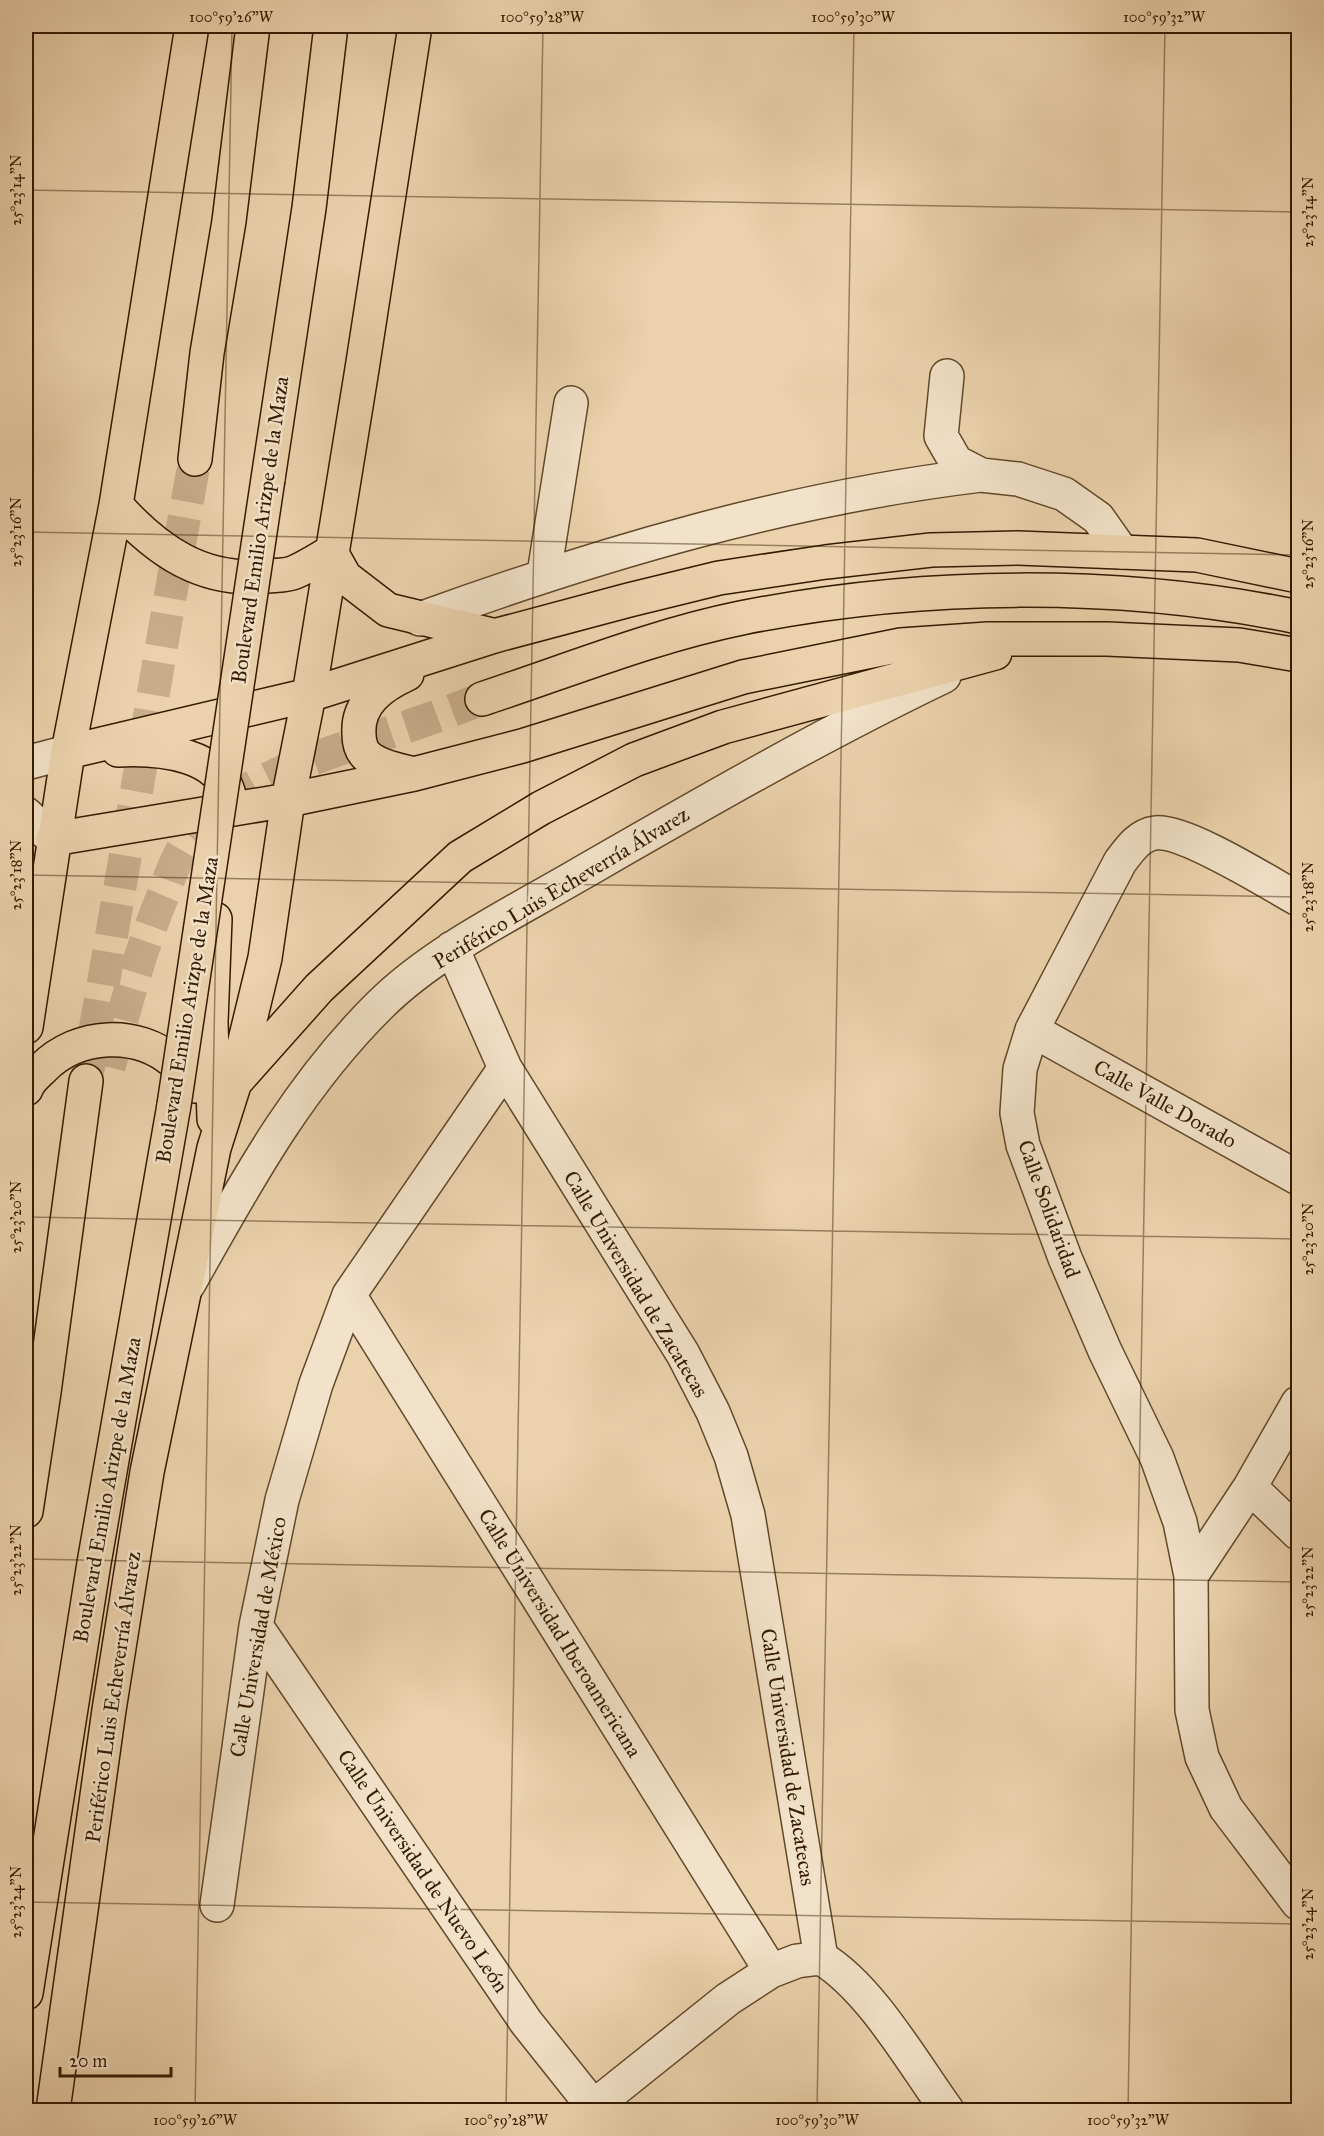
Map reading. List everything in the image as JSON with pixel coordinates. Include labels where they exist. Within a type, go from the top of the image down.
[{"type":"main road","points":[[26,1027],[39,841],[68,752],[117,505],[192,26]]},
{"type":"main road","points":[[195,459],[207,353],[229,221],[253,26]]},
{"type":"main road","name":"Boulevard Emilio Arizpe de la Maza","points":[[26,1993],[96,1551],[174,1105],[309,208],[331,26]]},
{"type":"main road","points":[[415,26],[331,552],[345,578],[388,610],[494,636]]},
{"type":"main road","points":[[117,505],[143,535],[167,552],[213,573],[253,578],[293,573],[331,552]]},
{"type":"main road","points":[[68,752],[309,694],[494,636],[719,578],[826,562],[931,550],[1018,548],[1197,555],[1299,576]]},
{"type":"main road","name":"Periférico Luis Echeverría Álvarez","points":[[53,2110],[109,1710],[147,1472],[214,1148],[235,1082],[265,958],[288,800],[309,694],[331,552]]},
{"type":"main road","points":[[482,699],[671,636],[739,618],[835,601],[956,592],[1068,591],[1188,600],[1299,617]]},
{"type":"main road","points":[[414,774],[378,763],[367,756],[359,737],[362,710],[386,684],[494,636]]},
{"type":"main road","points":[[39,841],[288,800],[414,774],[522,746],[743,677],[835,656],[901,645],[988,639],[1107,639],[1239,645],[1299,655]]},
{"type":"main road","points":[[235,1082],[319,988],[460,857],[541,808],[634,760],[723,727],[987,655],[1027,645],[1107,639]]},
{"type":"main road","points":[[68,752],[134,749],[181,755],[208,765],[223,778],[229,792],[230,809],[213,939],[211,1022],[214,1148]]},
{"type":"main road","points":[[26,1089],[55,1056],[90,1041],[128,1040],[164,1053],[192,1077],[214,1148]]},
{"type":"main road","points":[[26,1511],[77,1147],[95,1082]]},
{"type":"street","points":[[947,376],[941,436],[956,462],[981,475]]},
{"type":"street","points":[[544,574],[571,403]]},
{"type":"street","points":[[420,619],[544,574],[801,506],[917,483],[981,475],[1018,479],[1064,494],[1098,519],[1122,552]]},
{"type":"street","name":"Periférico Luis Echeverría Álvarez","points":[[187,1287],[268,1144],[326,1065],[381,1004],[452,948],[735,784],[864,714],[987,655]]},
{"type":"street","points":[[26,763],[68,752]]},
{"type":"street","points":[[26,814],[39,841]]},
{"type":"street","name":"Calle Solidaridad","points":[[1299,899],[1180,836],[1155,832],[1137,840],[1120,862],[1032,1030],[1020,1069],[1017,1113],[1023,1145],[1065,1258],[1105,1351],[1157,1458],[1180,1522],[1191,1576],[1192,1710],[1202,1757],[1226,1808],[1299,1904]]},
{"type":"street","name":"Calle Universidad de Zacatecas","points":[[452,948],[505,1068],[683,1354],[713,1412],[731,1456],[748,1515],[821,1958]]},
{"type":"street","name":"Calle Valle Dorado","points":[[1032,1030],[1299,1178]]},
{"type":"street","name":"Calle Universidad de México","points":[[217,1905],[256,1626],[282,1500],[316,1384],[349,1295],[505,1068]]},
{"type":"street","name":"Calle Universidad Iberoamericana","points":[[349,1295],[771,1971]]},
{"type":"street","points":[[1191,1576],[1250,1488],[1299,1404]]},
{"type":"street","points":[[1250,1488],[1299,1533]]},
{"type":"street","name":"Calle Universidad de Nuevo León","points":[[256,1626],[526,2022],[595,2109]]},
{"type":"street","points":[[595,2109],[728,1999],[771,1971],[797,1961],[821,1958],[839,1968],[868,2000],[947,2110]]},
{"type":"tunnel","points":[[86,1081],[195,459]]},
{"type":"tunnel","points":[[109,1067],[140,958],[172,870],[187,842],[211,815],[234,798],[286,770],[482,699]]}]
